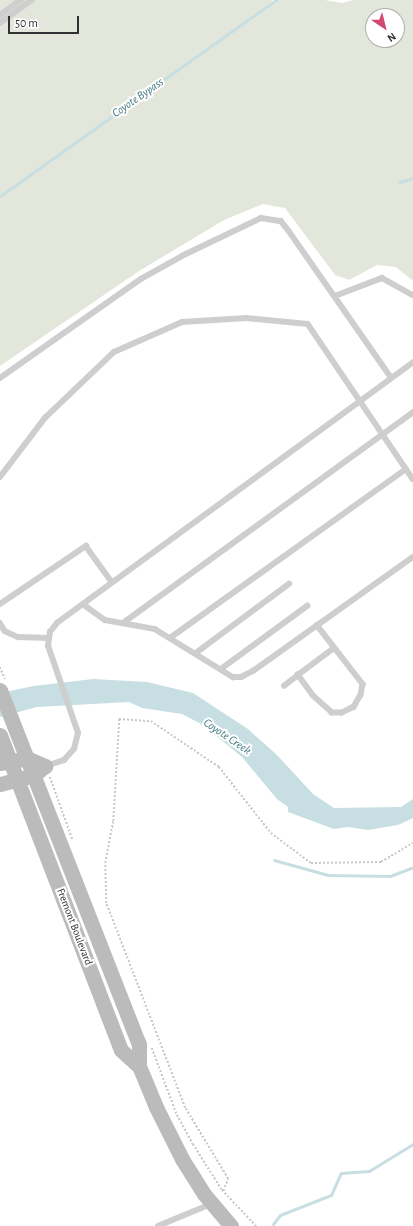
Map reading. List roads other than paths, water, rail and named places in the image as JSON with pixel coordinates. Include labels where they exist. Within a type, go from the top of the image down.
[{"type":"main road","points":[[0,784],[18,781],[40,771],[27,758],[14,726],[2,684]]},
{"type":"main road","name":"Fremont Boulevard","points":[[0,735],[5,762],[18,781],[120,1050],[139,1066]]},
{"type":"main road","points":[[5,762],[27,758]]},
{"type":"main road","name":"Fremont Boulevard","points":[[40,771],[139,1044],[139,1066],[169,1135],[212,1204],[231,1226]]},
{"type":"lane","points":[[0,15],[22,0]]},
{"type":"lane","points":[[0,23],[32,0]]},
{"type":"lane","points":[[0,378],[142,279],[186,254],[262,218],[281,221],[289,230],[391,377]]},
{"type":"lane","points":[[335,296],[382,278],[413,295]]},
{"type":"lane","points":[[0,477],[45,418],[114,352],[182,322],[246,318],[308,324],[358,401],[413,479]]},
{"type":"lane","points":[[40,771],[64,760],[74,749],[78,733],[74,715],[53,663],[48,646],[50,632],[57,623],[413,362]]},
{"type":"lane","points":[[123,623],[413,412]]},
{"type":"lane","points":[[170,638],[406,469]]},
{"type":"lane","points":[[0,604],[86,546],[112,582]]},
{"type":"lane","points":[[84,604],[105,620],[155,628],[233,677],[241,677],[253,671],[413,557]]},
{"type":"lane","points":[[196,653],[289,584]]},
{"type":"lane","points":[[221,669],[307,606]]},
{"type":"lane","points":[[0,623],[6,631],[18,637],[49,638]]},
{"type":"lane","points":[[298,675],[313,696],[332,713],[342,712],[354,707],[361,695],[363,684],[317,625]]},
{"type":"lane","points":[[284,686],[334,648]]},
{"type":"lane","points":[[158,1226],[212,1204]]},
{"type":"water","name":"Coyote Creek","points":[[93,679],[147,682],[193,693],[248,729],[277,755],[313,794],[334,808],[401,807],[413,799],[413,818],[398,825],[368,830],[348,827],[334,829],[288,812],[288,807],[277,799],[242,757],[203,725],[182,714],[142,708],[129,702],[37,707],[0,717],[0,693],[34,686]]},
{"type":"waterway","name":"Coyote Bypass","points":[[0,196],[276,0]]},
{"type":"waterway","points":[[399,182],[413,178]]},
{"type":"waterway","points":[[274,860],[328,875],[390,876],[413,867]]},
{"type":"waterway","points":[[273,1224],[280,1215],[331,1195],[341,1173],[369,1171],[413,1144]]}]
